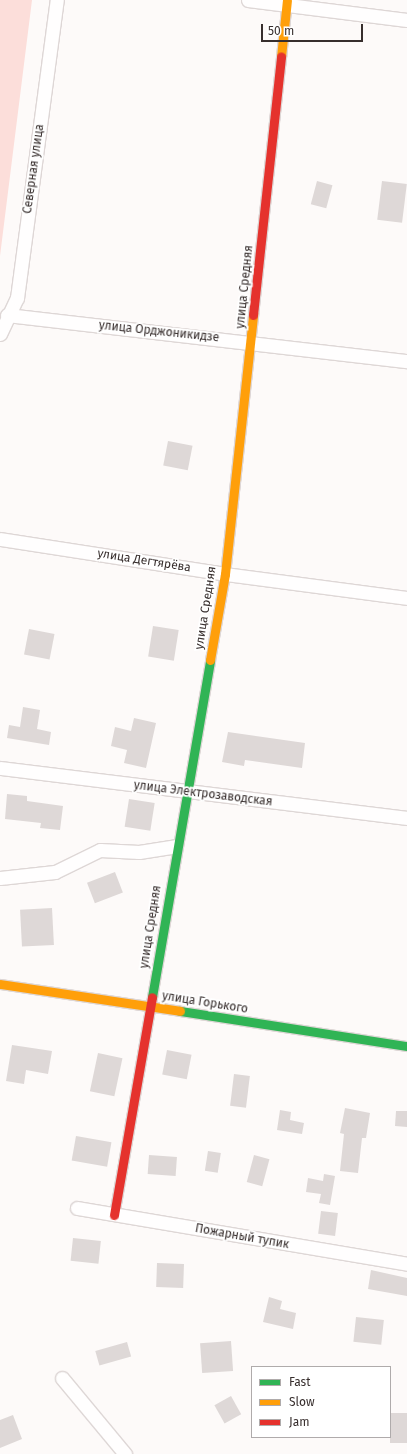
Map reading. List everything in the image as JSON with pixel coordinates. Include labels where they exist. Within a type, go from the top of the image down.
[{"type":"street","name":"Северная улица","points":[[0,334],[7,315],[17,298],[57,0]]},
{"type":"street","points":[[248,0],[286,2],[407,20]]},
{"type":"street","name":"улица Средняя","points":[[114,1214],[151,1007],[176,846],[187,792],[225,574],[251,342],[286,2]]},
{"type":"street","name":"улица Орджоникидзе","points":[[7,315],[251,342],[407,362]]},
{"type":"street","name":"улица Дегтярёва","points":[[0,539],[225,574],[407,598]]},
{"type":"street","name":"улица Электрозаводская","points":[[0,768],[407,818]]},
{"type":"street","points":[[0,878],[55,872],[100,850],[139,852],[176,846]]},
{"type":"street","name":"улица Горького","points":[[0,984],[407,1046]]},
{"type":"street","name":"Пожарный тупик","points":[[77,1208],[407,1264]]},
{"type":"street","points":[[62,1378],[125,1454]]},
{"type":"shaded area","points":[[0,0],[32,0],[0,256]]},
{"type":"building","points":[[317,181],[332,185],[326,208],[311,204]]},
{"type":"building","points":[[382,181],[407,184],[402,223],[377,220]]},
{"type":"building","points":[[168,441],[193,446],[188,470],[163,466]]},
{"type":"building","points":[[153,626],[179,630],[174,661],[148,657]]},
{"type":"building","points":[[29,629],[55,634],[50,659],[24,655]]},
{"type":"building","points":[[23,707],[40,710],[37,729],[51,732],[49,745],[7,738],[9,725],[20,727]]},
{"type":"building","points":[[134,718],[156,723],[146,768],[124,763],[127,750],[111,746],[115,727],[131,731]]},
{"type":"building","points":[[228,732],[305,743],[302,768],[245,760],[244,766],[222,762]]},
{"type":"building","points":[[7,794],[27,796],[27,801],[63,806],[60,830],[40,828],[41,823],[5,819]]},
{"type":"building","points":[[129,799],[155,803],[150,831],[125,827]]},
{"type":"building","points":[[115,872],[123,893],[95,903],[87,883]]},
{"type":"building","points":[[52,908],[54,945],[22,947],[20,910]]},
{"type":"building","points":[[12,1045],[52,1051],[48,1074],[26,1070],[24,1084],[6,1081]]},
{"type":"building","points":[[167,1050],[192,1055],[187,1079],[162,1075]]},
{"type":"building","points":[[98,1053],[122,1058],[114,1096],[90,1091]]},
{"type":"building","points":[[234,1074],[250,1076],[246,1108],[230,1106]]},
{"type":"building","points":[[345,1108],[370,1113],[366,1138],[362,1138],[358,1173],[340,1171],[344,1134],[340,1133]]},
{"type":"building","points":[[280,1110],[291,1112],[290,1120],[304,1123],[302,1134],[277,1130]]},
{"type":"building","points":[[396,1111],[407,1111],[407,1127],[395,1126]]},
{"type":"building","points":[[76,1136],[111,1142],[107,1167],[72,1161]]},
{"type":"building","points":[[208,1151],[221,1153],[218,1173],[205,1171]]},
{"type":"building","points":[[149,1155],[177,1157],[176,1176],[148,1174]]},
{"type":"building","points":[[254,1155],[269,1159],[262,1186],[247,1182]]},
{"type":"building","points":[[324,1174],[335,1176],[330,1205],[319,1203],[321,1194],[306,1192],[308,1178],[323,1181]]},
{"type":"building","points":[[321,1211],[338,1213],[335,1236],[318,1234]]},
{"type":"building","points":[[73,1238],[101,1241],[98,1264],[71,1261]]},
{"type":"building","points":[[157,1263],[184,1264],[183,1288],[156,1287]]},
{"type":"building","points":[[371,1270],[407,1278],[407,1296],[368,1289]]},
{"type":"building","points":[[269,1297],[282,1301],[280,1309],[296,1313],[293,1329],[263,1322]]},
{"type":"building","points":[[356,1317],[384,1320],[381,1345],[353,1342]]},
{"type":"building","points":[[231,1341],[233,1371],[202,1373],[200,1343]]},
{"type":"building","points":[[127,1342],[131,1356],[99,1366],[95,1351]]},
{"type":"building","points":[[231,1396],[241,1414],[225,1424],[214,1405]]},
{"type":"building","points":[[391,1413],[407,1413],[407,1443],[390,1443]]},
{"type":"building","points":[[13,1415],[22,1439],[0,1448],[0,1420]]},
{"type":"traffic: fast","points":[[152,997],[210,660]]},
{"type":"traffic: fast","points":[[180,1011],[407,1046]]},
{"type":"traffic: slow","points":[[281,57],[287,0]]},
{"type":"traffic: slow","points":[[210,660],[225,574],[253,315]]},
{"type":"traffic: slow","points":[[0,984],[180,1011]]},
{"type":"traffic: jam","points":[[253,315],[281,57]]},
{"type":"traffic: jam","points":[[114,1215],[152,997]]}]
